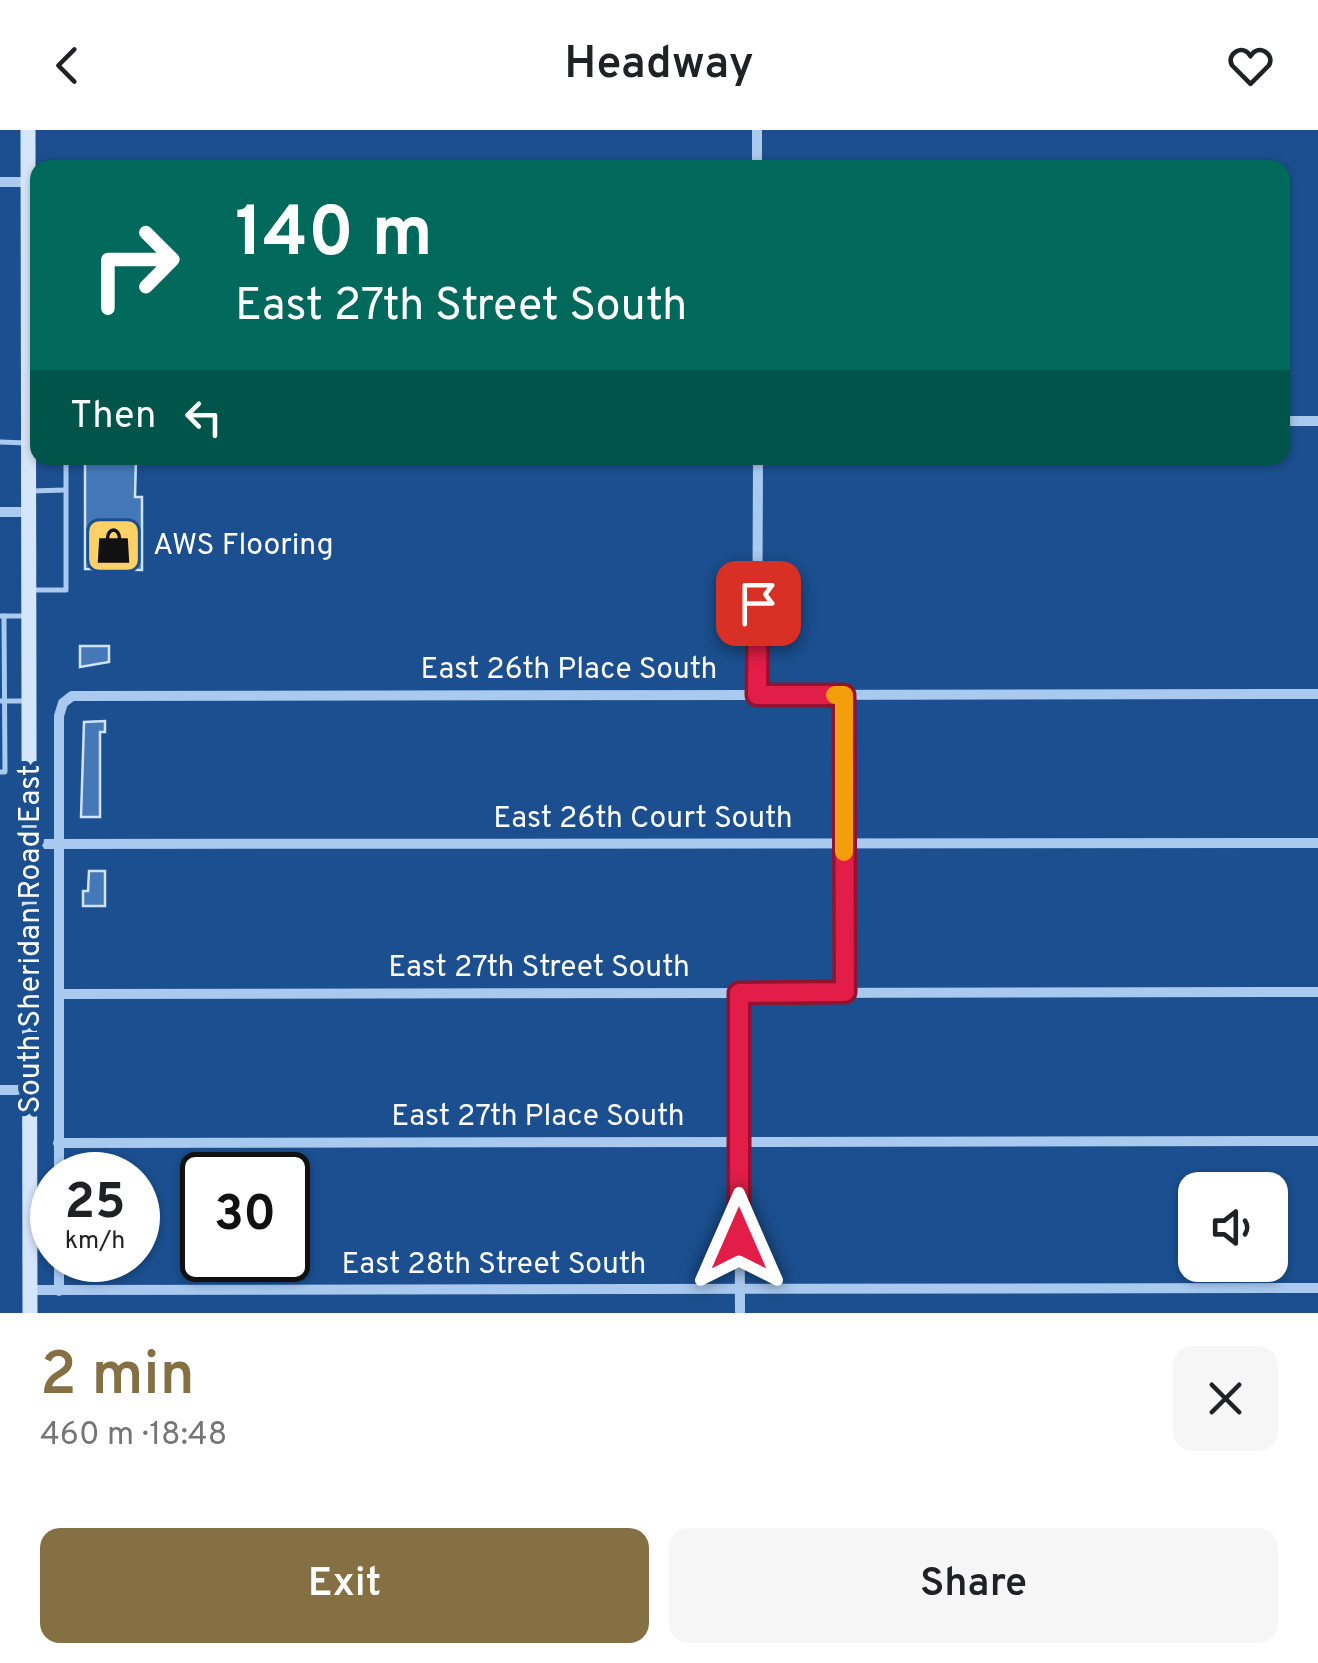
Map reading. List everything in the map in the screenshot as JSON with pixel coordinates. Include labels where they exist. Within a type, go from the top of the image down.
[{"type":"main road","name":"South Sheridan Road East","points":[[28,130],[30,211]]},
{"type":"main road","name":"South Sheridan Road East","points":[[30,434],[30,1313]]},
{"type":"street","points":[[758,130],[758,160]]},
{"type":"street","points":[[0,182],[28,182]]},
{"type":"street","points":[[1290,422],[1318,421]]},
{"type":"street","points":[[757,695],[758,465]]},
{"type":"street","points":[[0,512],[28,512]]},
{"type":"street","name":"East 26th Place South","points":[[63,704],[80,694],[1318,694]]},
{"type":"street","points":[[844,695],[845,992]]},
{"type":"street","name":"South Sheridan Road East","points":[[58,1152],[59,716],[63,704]]},
{"type":"street","name":"East 26th Court South","points":[[28,844],[1318,843]]},
{"type":"street","name":"East 27th Street South","points":[[59,994],[1318,992]]},
{"type":"street","points":[[739,993],[740,1313]]},
{"type":"street","points":[[0,1090],[28,1090]]},
{"type":"street","name":"East 27th Place South","points":[[58,1143],[1318,1141]]},
{"type":"street","points":[[59,1282],[59,1290]]},
{"type":"street","name":"East 28th Street South","points":[[30,1290],[1318,1288]]},
{"type":"lane","points":[[0,442],[28,442]]},
{"type":"lane","points":[[28,590],[66,590],[66,465]]},
{"type":"lane","points":[[28,491],[65,490]]},
{"type":"lane","points":[[0,772],[5,772],[2,616],[28,616]]},
{"type":"lane","points":[[2,702],[28,701]]},
{"type":"building","points":[[85,465],[136,465],[135,497],[142,497],[142,570],[85,569]]},
{"type":"building","points":[[80,646],[109,646],[109,662],[80,667]]},
{"type":"building","points":[[105,721],[105,732],[100,732],[100,817],[81,817],[84,722]]},
{"type":"building","points":[[89,871],[105,871],[105,906],[83,906]]},
{"type":"slow traffic","points":[[835,695],[844,695],[844,852]]},
{"type":"place","name":"AWS Flooring","points":[[114,546]]},
{"type":"route","points":[[739,1239],[739,993],[845,992],[844,695],[757,695],[758,603]]}]
